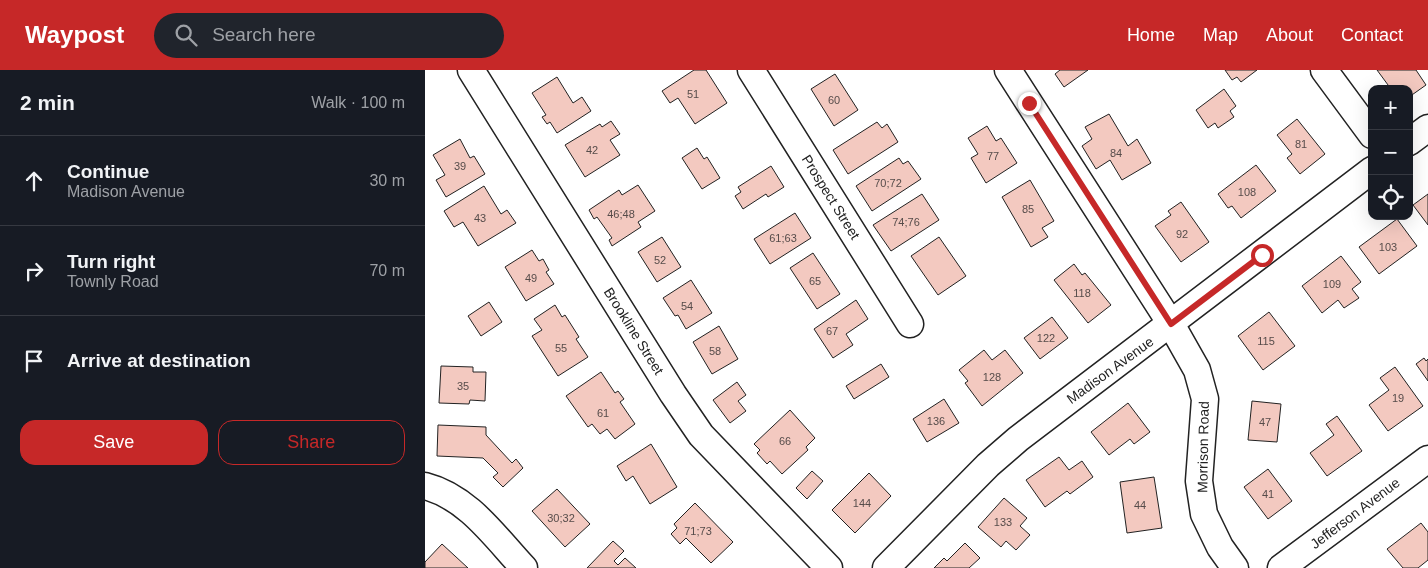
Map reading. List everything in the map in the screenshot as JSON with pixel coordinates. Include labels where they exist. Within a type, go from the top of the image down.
[{"type":"street","name":"Prospect Street","points":[[751,70],[910,324]]},
{"type":"street","name":"Morrison Road","points":[[1009,70],[1171,324],[1197,370],[1205,399],[1199,481],[1204,514],[1220,547],[1235,568]]},
{"type":"street","points":[[1324,70],[1368,130]]},
{"type":"street","name":"Brookline Street","points":[[482,74],[673,394],[701,435],[829,568]]},
{"type":"street","points":[[1413,139],[1428,128]]},
{"type":"street","name":"Madison Avenue","points":[[886,568],[988,465],[1018,438],[1368,173]]},
{"type":"street","name":"Jefferson Avenue","points":[[1281,568],[1428,459]]},
{"type":"street","points":[[425,486],[452,496],[474,514],[524,568]]},
{"type":"building","points":[[694,70],[706,70],[727,103],[695,124],[678,98],[670,103],[662,91]]},
{"type":"building","points":[[1060,70],[1088,70],[1064,87],[1055,74]]},
{"type":"building","points":[[1225,70],[1257,70],[1241,82],[1237,77],[1232,80]]},
{"type":"building","points":[[1377,70],[1416,70],[1426,85],[1413,94],[1413,85],[1388,85]]},
{"type":"building","points":[[835,74],[858,110],[834,126],[811,89]]},
{"type":"building","points":[[557,77],[573,103],[582,97],[591,111],[557,133],[550,122],[547,124],[542,117],[546,115],[532,93]]},
{"type":"building","points":[[1224,89],[1236,106],[1230,111],[1234,117],[1218,128],[1215,123],[1208,128],[1196,110]]},
{"type":"building","points":[[1109,114],[1128,146],[1137,139],[1151,163],[1122,180],[1110,160],[1096,169],[1082,146],[1092,139],[1085,127]]},
{"type":"building","points":[[1297,119],[1325,154],[1300,174],[1287,158],[1292,154],[1277,135]]},
{"type":"building","points":[[611,121],[620,134],[610,140],[620,155],[585,177],[565,145],[600,124],[602,127]]},
{"type":"building","points":[[877,122],[882,128],[887,124],[898,142],[848,174],[833,150]]},
{"type":"building","points":[[987,126],[996,141],[1001,138],[1017,163],[986,183],[971,158],[978,154],[968,138]]},
{"type":"building","points":[[460,139],[470,158],[474,156],[485,174],[446,197],[436,180],[445,175],[433,155]]},
{"type":"building","points":[[697,148],[704,159],[707,157],[720,178],[702,189],[682,158]]},
{"type":"building","points":[[899,158],[903,164],[908,161],[921,179],[872,211],[856,186]]},
{"type":"building","points":[[1256,165],[1276,191],[1241,218],[1232,206],[1228,208],[1218,194]]},
{"type":"building","points":[[771,166],[784,187],[768,197],[766,194],[743,209],[735,196],[741,192],[738,187]]},
{"type":"building","points":[[1030,180],[1054,221],[1042,228],[1048,237],[1031,247],[1002,197]]},
{"type":"building","points":[[638,185],[655,211],[638,222],[641,227],[612,246],[609,240],[612,238],[597,217],[594,219],[589,210],[619,190],[622,195]]},
{"type":"building","points":[[484,186],[501,214],[507,210],[516,223],[478,246],[463,222],[454,227],[444,211]]},
{"type":"building","points":[[922,194],[939,220],[891,251],[873,225]]},
{"type":"building","points":[[1428,194],[1428,225],[1413,205]]},
{"type":"building","points":[[1181,202],[1209,242],[1181,262],[1155,226],[1171,215],[1168,211]]},
{"type":"building","points":[[795,213],[811,238],[770,264],[754,239]]},
{"type":"building","points":[[1396,220],[1398,220],[1417,246],[1379,274],[1359,247]]},
{"type":"building","points":[[662,237],[681,267],[657,282],[638,252]]},
{"type":"building","points":[[939,237],[966,276],[938,295],[911,256]]},
{"type":"building","points":[[532,250],[539,261],[543,259],[549,270],[546,272],[554,284],[526,301],[505,267]]},
{"type":"building","points":[[813,253],[840,294],[817,309],[790,268]]},
{"type":"building","points":[[1341,256],[1361,282],[1352,289],[1359,298],[1344,308],[1338,300],[1322,313],[1302,286]]},
{"type":"building","points":[[1074,264],[1082,275],[1085,273],[1111,305],[1088,323],[1054,280]]},
{"type":"building","points":[[691,280],[712,313],[686,329],[678,315],[675,316],[663,298]]},
{"type":"building","points":[[856,300],[868,319],[846,334],[853,345],[833,358],[814,329]]},
{"type":"building","points":[[489,302],[502,322],[481,336],[468,316]]},
{"type":"building","points":[[555,305],[562,317],[565,315],[579,337],[576,339],[588,357],[558,376],[532,336],[542,330],[534,319]]},
{"type":"building","points":[[1269,312],[1295,346],[1263,370],[1238,336]]},
{"type":"building","points":[[1052,317],[1068,338],[1040,359],[1024,338]]},
{"type":"building","points":[[719,326],[738,359],[712,374],[693,342]]},
{"type":"building","points":[[984,350],[992,360],[1005,350],[1023,373],[982,406],[965,383],[968,381],[959,370]]},
{"type":"building","points":[[1424,358],[1426,361],[1428,359],[1428,381],[1416,364]]},
{"type":"building","points":[[881,364],[889,377],[854,399],[846,386]]},
{"type":"building","points":[[441,366],[473,367],[473,372],[486,372],[485,401],[470,400],[469,404],[439,403]]},
{"type":"building","points":[[1395,367],[1423,406],[1388,431],[1369,405],[1389,390],[1380,378]]},
{"type":"building","points":[[601,372],[615,393],[618,391],[624,399],[620,402],[635,424],[615,439],[607,429],[600,434],[592,424],[588,427],[566,396]]},
{"type":"building","points":[[737,382],[746,395],[738,401],[746,411],[730,423],[713,400]]},
{"type":"building","points":[[944,399],[959,423],[927,442],[913,419]]},
{"type":"building","points":[[1252,401],[1281,404],[1277,442],[1248,440]]},
{"type":"building","points":[[1128,403],[1150,432],[1134,444],[1130,439],[1109,455],[1091,432]]},
{"type":"building","points":[[790,410],[815,438],[806,447],[808,450],[782,474],[770,461],[767,464],[757,453],[760,450],[754,444]]},
{"type":"building","points":[[1337,416],[1362,451],[1327,476],[1310,453],[1334,435],[1326,424]]},
{"type":"building","points":[[438,425],[486,427],[486,435],[512,463],[516,459],[523,468],[503,487],[493,477],[498,473],[483,458],[437,456]]},
{"type":"building","points":[[651,444],[677,487],[650,504],[633,476],[626,481],[617,466]]},
{"type":"building","points":[[1059,457],[1069,470],[1082,461],[1093,477],[1070,494],[1067,491],[1045,507],[1026,480]]},
{"type":"building","points":[[1268,469],[1292,501],[1268,519],[1244,487]]},
{"type":"building","points":[[812,471],[823,481],[807,499],[796,488]]},
{"type":"building","points":[[869,473],[891,496],[855,533],[832,510]]},
{"type":"building","points":[[1154,477],[1162,528],[1127,533],[1120,482]]},
{"type":"building","points":[[557,489],[590,524],[565,547],[532,511]]},
{"type":"building","points":[[1004,498],[1027,518],[1020,526],[1030,535],[1016,550],[1006,541],[1001,547],[978,527]]},
{"type":"building","points":[[695,503],[733,542],[711,563],[686,538],[680,544],[671,534],[677,528],[674,524]]},
{"type":"building","points":[[1421,523],[1428,532],[1428,560],[1418,568],[1403,568],[1387,549]]},
{"type":"building","points":[[613,541],[624,551],[614,561],[618,565],[625,558],[636,568],[587,568]]},
{"type":"building","points":[[965,543],[980,558],[969,568],[934,568],[944,558],[947,561]]},
{"type":"building","points":[[442,544],[468,568],[425,568],[425,562]]},
{"type":"route","points":[[1029,103],[1171,324],[1262,255]]}]
